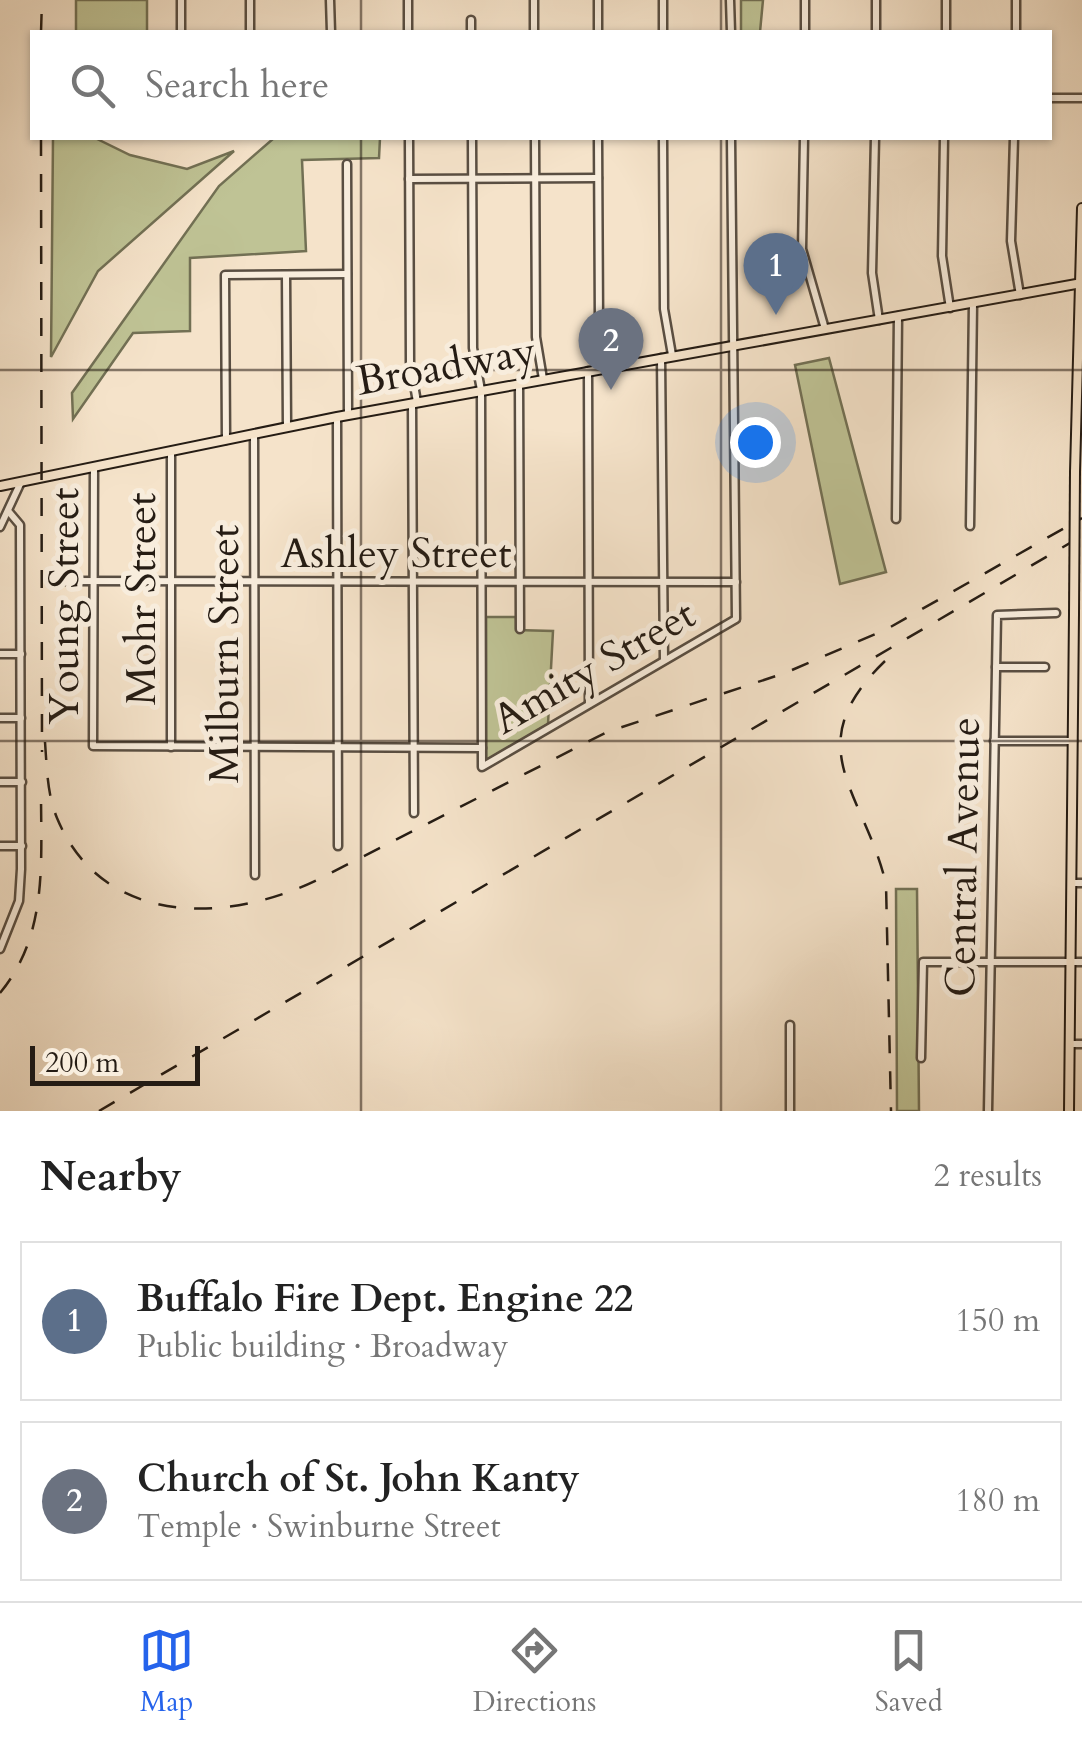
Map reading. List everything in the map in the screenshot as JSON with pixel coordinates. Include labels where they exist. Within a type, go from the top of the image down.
[{"type":"main road","points":[[1069,1111],[1071,962],[1077,883],[1075,472],[1082,208]]},
{"type":"main road","name":"Broadway","points":[[0,486],[337,416],[1081,283]]},
{"type":"street","points":[[181,0],[181,30]]},
{"type":"street","points":[[250,0],[250,30]]},
{"type":"street","points":[[330,0],[330,30]]},
{"type":"street","points":[[408,0],[408,30]]},
{"type":"street","points":[[534,0],[534,30]]},
{"type":"street","points":[[598,0],[598,30]]},
{"type":"street","points":[[663,0],[664,30]]},
{"type":"street","points":[[730,0],[731,30]]},
{"type":"street","points":[[805,0],[805,30]]},
{"type":"street","points":[[876,0],[876,30]]},
{"type":"street","points":[[946,0],[946,30]]},
{"type":"street","points":[[1016,0],[1016,30]]},
{"type":"street","points":[[471,20],[471,30]]},
{"type":"street","points":[[1052,98],[1082,98]]},
{"type":"street","points":[[408,140],[410,362],[415,402],[414,812]]},
{"type":"street","points":[[172,746],[482,748],[481,390],[473,348],[472,140]]},
{"type":"street","points":[[535,140],[536,337],[543,379]]},
{"type":"street","points":[[598,140],[599,324],[606,367]]},
{"type":"street","points":[[664,140],[664,310],[672,355]]},
{"type":"street","points":[[731,140],[736,582]]},
{"type":"street","points":[[804,140],[802,249],[825,329]]},
{"type":"street","points":[[874,140],[872,273],[878,320]]},
{"type":"street","points":[[944,140],[942,256],[950,308]]},
{"type":"street","points":[[1014,140],[1011,242],[1020,295]]},
{"type":"street","points":[[347,164],[348,414]]},
{"type":"street","points":[[409,179],[598,178]]},
{"type":"street","points":[[286,274],[287,427]]},
{"type":"street","points":[[226,440],[226,275],[347,274]]},
{"type":"street","points":[[970,526],[973,304]]},
{"type":"street","points":[[896,519],[898,316]]},
{"type":"street","points":[[661,357],[664,660]]},
{"type":"street","points":[[588,371],[589,705]]},
{"type":"street","points":[[519,383],[520,628]]},
{"type":"street","points":[[337,416],[338,846]]},
{"type":"street","name":"Milburn Street","points":[[254,434],[255,875]]},
{"type":"street","name":"Mohr Street","points":[[172,451],[172,746]]},
{"type":"street","name":"Young Street","points":[[94,467],[93,746],[172,746]]},
{"type":"street","points":[[0,526],[21,482]]},
{"type":"street","points":[[0,949],[19,901],[22,846],[20,525],[9,512]]},
{"type":"street","name":"Ashley Street","points":[[55,582],[736,582]]},
{"type":"street","name":"Amity Street","points":[[482,748],[482,766],[736,619],[736,582]]},
{"type":"street","name":"Central Avenue","points":[[988,1111],[997,615],[1056,613]]},
{"type":"street","points":[[0,654],[21,654]]},
{"type":"street","points":[[996,667],[1045,668]]},
{"type":"street","points":[[0,718],[21,718]]},
{"type":"street","points":[[994,740],[1076,734]]},
{"type":"street","points":[[0,782],[22,782]]},
{"type":"street","points":[[0,846],[22,846]]},
{"type":"street","points":[[921,1058],[923,962],[1082,962]]},
{"type":"street","points":[[790,1025],[790,1111]]},
{"type":"street","points":[[1070,1044],[1082,1044]]},
{"type":"green space","points":[[76,0],[147,0],[147,30],[76,30]]},
{"type":"green space","points":[[741,0],[763,0],[760,30],[741,30]]},
{"type":"green space","points":[[53,140],[99,140],[130,155],[187,169],[234,151],[98,271],[51,357]]},
{"type":"green space","points":[[272,140],[380,140],[379,158],[302,160],[306,251],[190,258],[190,331],[133,333],[73,419],[72,393],[219,186]]},
{"type":"green space","points":[[829,358],[886,572],[840,584],[795,365]]},
{"type":"green space","points":[[486,617],[516,617],[516,630],[553,631],[548,724],[486,762]]},
{"type":"green space","points":[[896,889],[917,889],[919,1111],[897,1111]]},
{"type":"railway","points":[[41,30],[42,0]]},
{"type":"railway","points":[[41,140],[42,752]]},
{"type":"railway","points":[[45,742],[49,790],[57,818],[77,854],[104,880],[135,897],[170,906],[244,904],[317,880],[607,732],[785,673],[887,629],[1082,518]]},
{"type":"railway","points":[[99,1111],[1082,536]]},
{"type":"railway","points":[[885,661],[859,691],[845,719],[840,745],[844,770],[886,884],[891,1111]]},
{"type":"railway","points":[[0,993],[16,971],[34,923],[41,872],[41,792]]},
{"type":"place","name":"Buffalo Fire Dept. Engine 22","points":[[776,315]]},
{"type":"place","name":"Church of St. John Kanty","points":[[611,390]]}]
